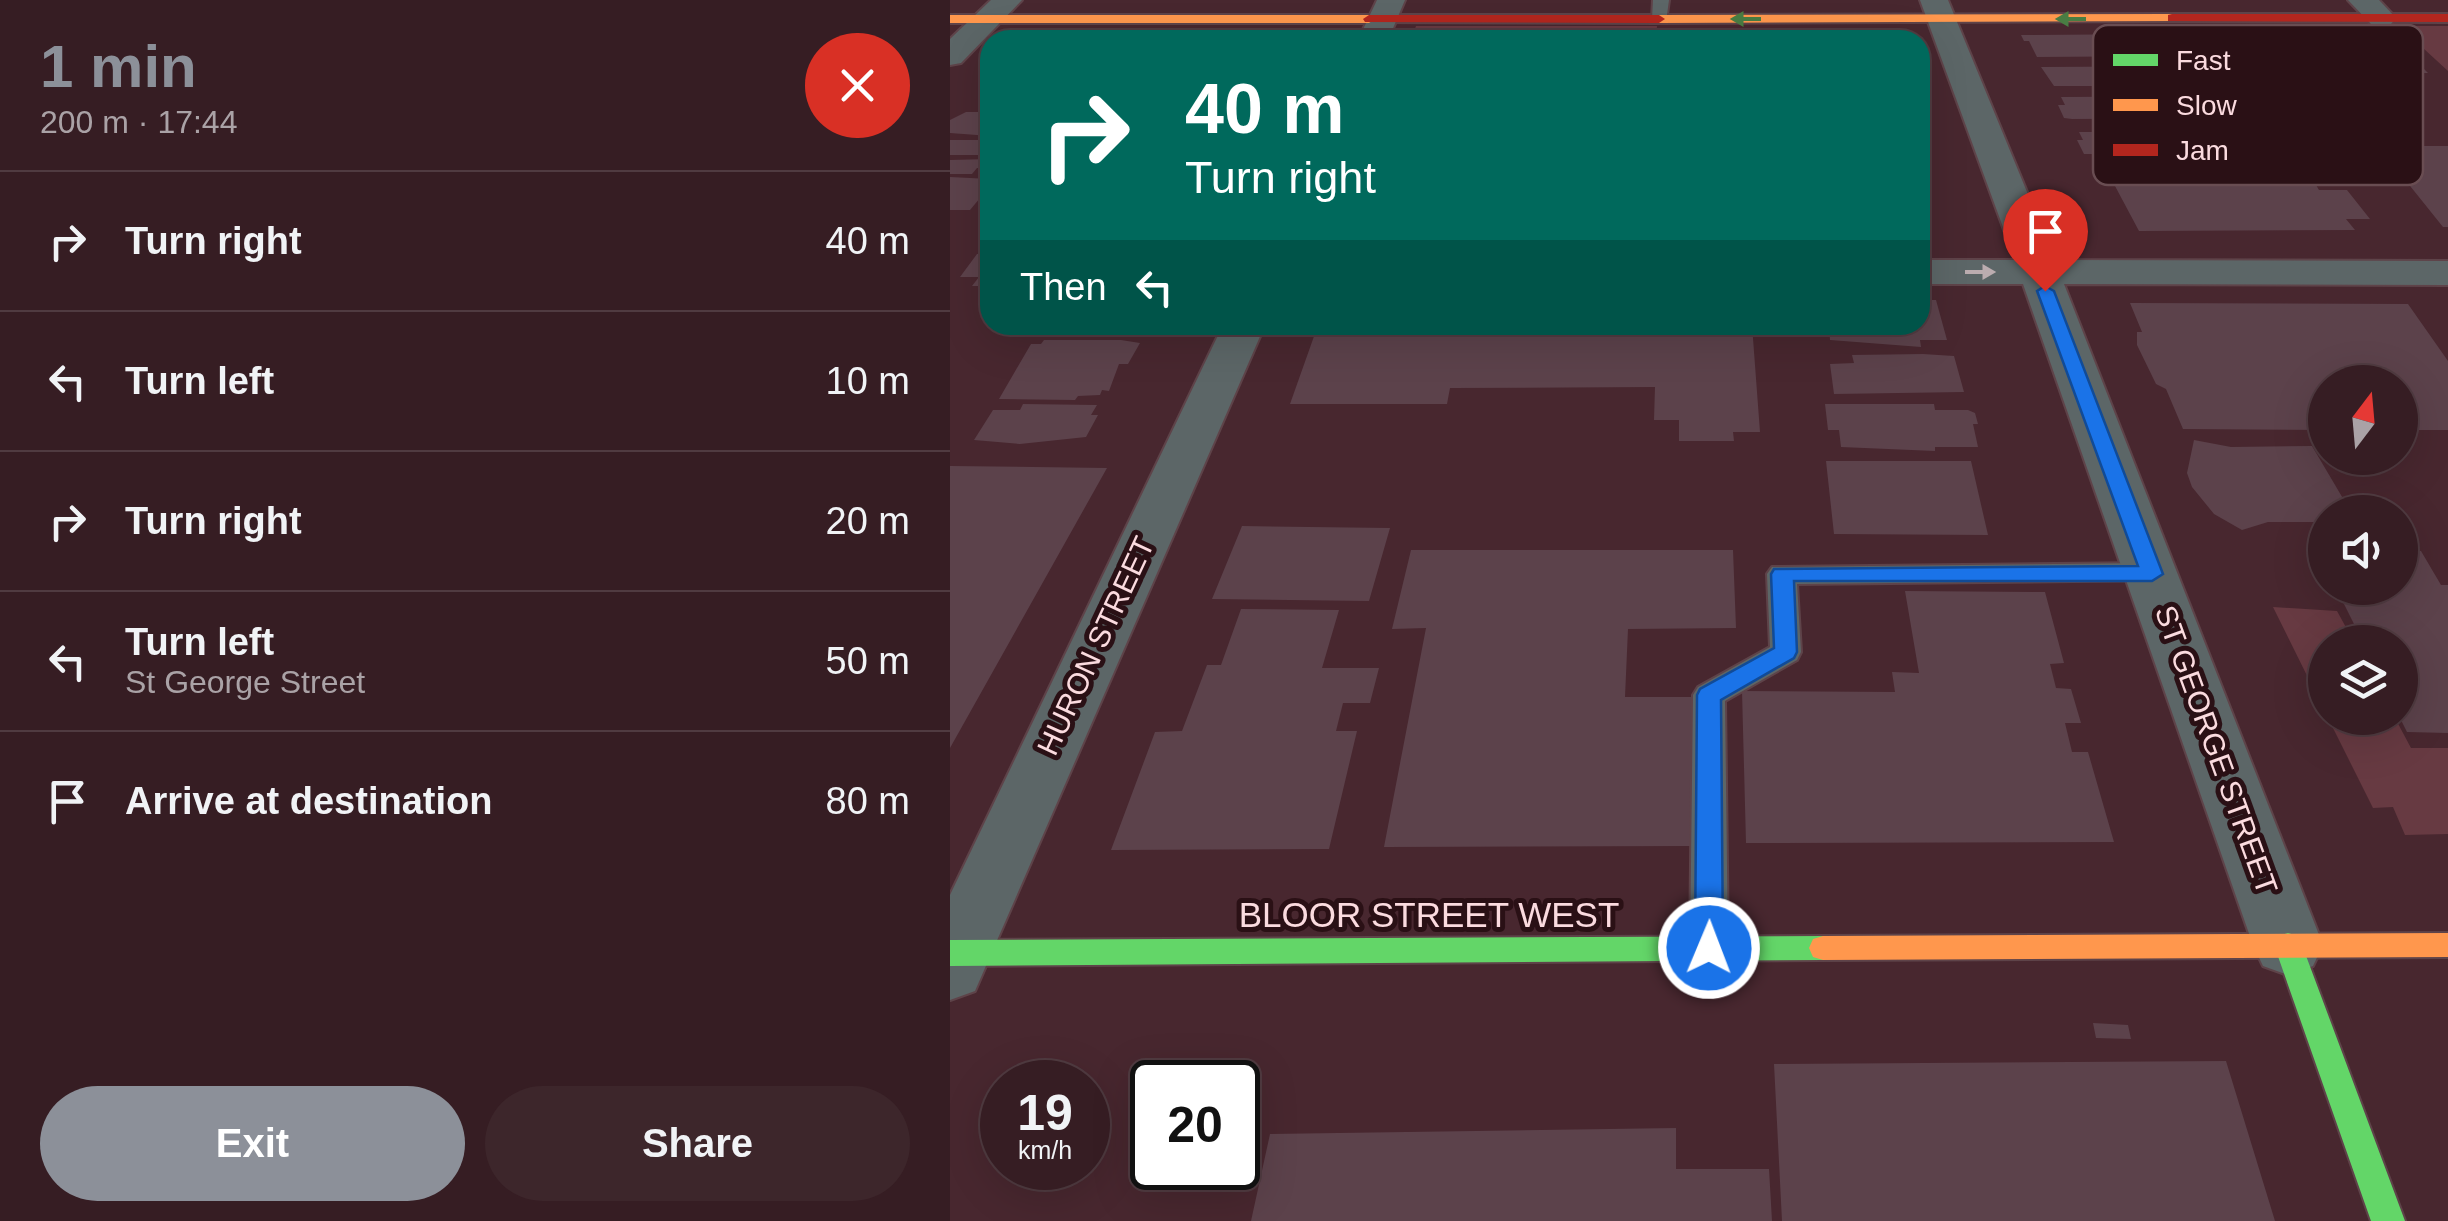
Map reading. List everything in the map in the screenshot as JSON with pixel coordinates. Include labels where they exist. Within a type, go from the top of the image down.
[{"type":"street","points":[[950,19],[998,10],[1382,20],[1660,9],[2371,9],[2448,18]]},
{"type":"street","points":[[950,56],[998,10]]},
{"type":"street","name":"ST GEORGE STREET","points":[[1938,10],[2152,574],[2388,1221]]},
{"type":"street","points":[[1930,272],[2448,273]]},
{"type":"street","name":"HURON STREET","points":[[953,959],[1239,335]]},
{"type":"street","name":"BLOOR STREET WEST","points":[[953,959],[1709,948],[2448,944]]},
{"type":"lane","points":[[1709,948],[1709,695],[1786,652],[1782,574],[2152,574]]},
{"type":"shaded area","points":[[1416,26],[1657,26],[1657,30],[1415,30]]},
{"type":"shaded area","points":[[2423,26],[2448,26],[2448,71],[2423,48]]},
{"type":"shaded area","points":[[2273,607],[2337,611],[2345,625],[2308,625],[2308,678]]},
{"type":"shaded area","points":[[2336,735],[2404,735],[2411,748],[2448,748],[2448,834],[2405,835],[2393,807],[2373,808]]},
{"type":"building","points":[[2093,34],[2093,57],[2037,57],[2021,35]]},
{"type":"building","points":[[2041,67],[2093,67],[2093,86],[2054,86]]},
{"type":"building","points":[[2061,97],[2093,97],[2093,119],[2064,118],[2058,105],[2065,105]]},
{"type":"building","points":[[966,112],[980,112],[980,135],[950,133],[950,120]]},
{"type":"building","points":[[2079,132],[2093,132],[2093,154],[2084,154],[2077,140],[2083,140]]},
{"type":"building","points":[[950,140],[980,140],[980,155],[950,155]]},
{"type":"building","points":[[2423,146],[2448,146],[2448,227],[2443,227],[2409,185],[2423,185]]},
{"type":"building","points":[[980,159],[980,168],[972,174],[950,174],[950,160]]},
{"type":"building","points":[[950,177],[980,178],[980,198],[970,210],[950,210]]},
{"type":"building","points":[[2316,185],[2319,190],[2347,190],[2370,219],[2346,219],[2355,230],[2139,231],[2115,186]]},
{"type":"building","points":[[980,254],[980,286],[972,286],[979,277],[960,277]]},
{"type":"building","points":[[1930,300],[1936,300],[1947,340],[1920,340],[1921,347],[1830,340],[1830,335],[1930,335]]},
{"type":"building","points":[[2130,303],[2408,304],[2448,361],[2448,430],[2418,430],[2418,365],[2308,365],[2308,430],[2183,429],[2166,389],[2156,384],[2137,345],[2137,332],[2142,332]]},
{"type":"building","points":[[1314,335],[1753,335],[1760,432],[1733,432],[1734,441],[1679,441],[1679,420],[1654,420],[1655,387],[1450,388],[1447,404],[1290,404]]},
{"type":"building","points":[[1044,340],[1140,343],[1128,364],[1119,364],[1109,391],[1102,390],[1100,395],[1078,396],[1075,400],[999,399],[1031,344]]},
{"type":"building","points":[[1852,355],[1954,356],[1964,392],[1834,394],[1830,364],[1854,363]]},
{"type":"building","points":[[1023,404],[1097,405],[1091,415],[1098,415],[1086,437],[1020,444],[974,440],[993,410],[1020,410]]},
{"type":"building","points":[[1825,404],[1934,404],[1935,410],[1968,410],[1975,413],[1978,424],[1973,424],[1978,447],[1935,447],[1935,451],[1841,447],[1839,430],[1828,430]]},
{"type":"building","points":[[2194,440],[2231,447],[2308,446],[2308,475],[2329,475],[2341,495],[2308,495],[2308,522],[2268,522],[2242,530],[2214,514],[2192,487],[2187,473]]},
{"type":"building","points":[[1826,461],[1971,461],[1988,535],[1834,534]]},
{"type":"building","points":[[950,466],[1107,468],[950,748]]},
{"type":"building","points":[[1242,526],[1390,528],[1369,601],[1212,599]]},
{"type":"building","points":[[1411,550],[1733,550],[1736,628],[1628,629],[1625,697],[1693,697],[1692,846],[1384,847],[1426,628],[1392,629]]},
{"type":"building","points":[[2421,551],[2441,585],[2448,585],[2448,733],[2418,732],[2418,625],[2354,625],[2344,605],[2418,605]]},
{"type":"building","points":[[1905,591],[2045,592],[2064,663],[2050,664],[2056,688],[2071,689],[2081,723],[2065,723],[2072,752],[2088,752],[2114,842],[1746,843],[1742,691],[1895,692],[1892,672],[1919,673]]},
{"type":"building","points":[[1241,609],[1339,610],[1322,668],[1379,668],[1370,703],[1343,703],[1336,731],[1357,731],[1329,849],[1111,850],[1155,732],[1182,731],[1207,665],[1221,665]]},
{"type":"building","points":[[2093,1023],[2128,1025],[2131,1039],[2096,1038]]},
{"type":"building","points":[[2226,1061],[2275,1221],[1782,1221],[1774,1064]]},
{"type":"building","points":[[1676,1128],[1676,1169],[1769,1169],[1772,1221],[1251,1221],[1270,1134]]},
{"type":"traffic: fast","points":[[2288,945],[2388,1221]]},
{"type":"traffic: fast","points":[[950,953],[1823,948]]},
{"type":"traffic: slow","points":[[1659,19],[2172,18]]},
{"type":"traffic: slow","points":[[950,19],[1369,19]]},
{"type":"traffic: slow","points":[[1823,948],[2448,945]]},
{"type":"traffic: jam","points":[[2172,18],[2448,18]]},
{"type":"traffic: jam","points":[[1369,19],[1659,19]]},
{"type":"route","points":[[1709,948],[1709,695],[1786,652],[1782,574],[2152,574],[2045,291]]}]
